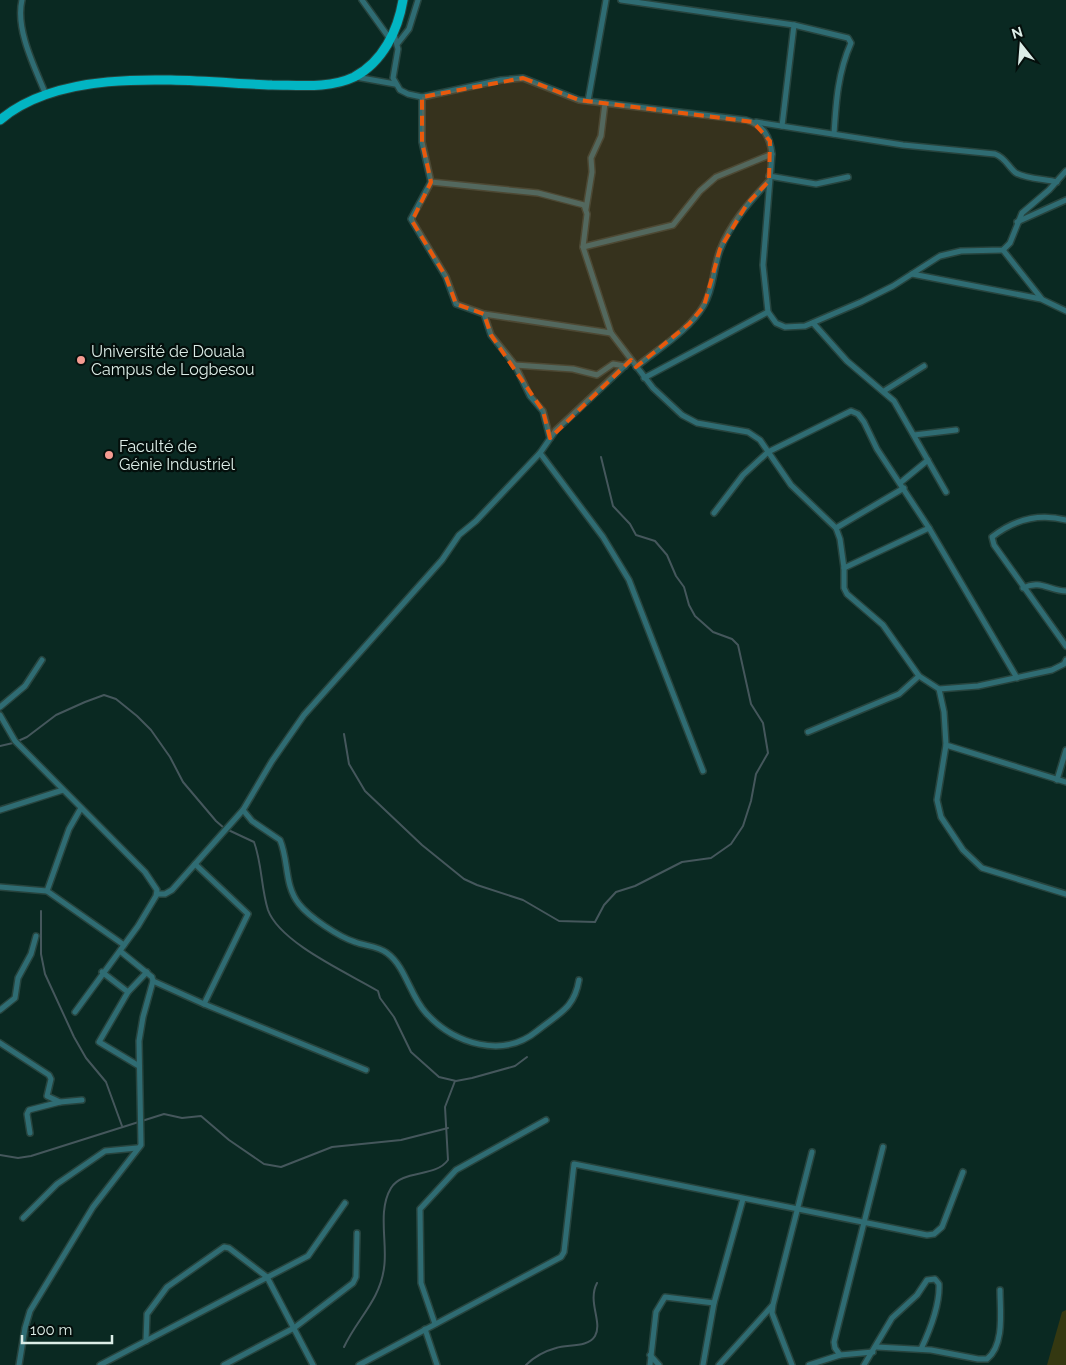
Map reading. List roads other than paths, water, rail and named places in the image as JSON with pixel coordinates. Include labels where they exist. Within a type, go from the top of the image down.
[{"type":"main road","points":[[0,120],[24,103],[46,94],[90,84],[121,80],[305,86],[325,85],[354,77],[373,62],[394,39],[403,0]]},
{"type":"street","points":[[22,0],[21,18],[25,44],[46,94]]},
{"type":"street","points":[[362,0],[394,39],[393,71],[395,84]]},
{"type":"street","points":[[394,39],[409,29],[418,0]]},
{"type":"street","points":[[588,102],[606,0]]},
{"type":"street","points":[[621,0],[794,25],[848,38],[850,40],[844,58],[843,71],[838,81],[834,134]]},
{"type":"street","points":[[782,126],[794,25]]},
{"type":"street","points":[[354,77],[395,84],[408,94],[422,97],[501,80],[523,78],[562,95],[588,102],[753,122],[903,145],[995,154],[1003,157],[1012,169],[1022,175],[1057,182]]},
{"type":"street","points":[[422,97],[422,142],[431,182],[412,216],[412,221],[446,277],[456,304],[484,314],[610,333]]},
{"type":"street","points":[[606,103],[600,136],[591,158],[592,172],[586,209],[583,247],[610,333],[644,378],[689,419],[707,426],[748,432],[760,440],[792,485],[836,528],[840,539],[844,568],[843,581],[848,594],[883,625],[920,676],[939,689],[978,686],[1017,678],[1052,670],[1064,664],[1066,660]]},
{"type":"street","points":[[753,122],[767,134],[772,154],[763,251],[768,312],[776,324],[784,327],[795,328],[813,323],[893,286],[929,261],[951,252],[1003,250],[1010,243],[1022,213],[1057,182],[1066,171]]},
{"type":"street","points":[[583,247],[670,227],[676,223],[700,191],[716,177],[772,154]]},
{"type":"street","points":[[769,178],[816,184],[848,176]]},
{"type":"street","points":[[636,366],[679,332],[697,314],[711,289],[720,249],[747,204],[769,178]]},
{"type":"street","points":[[431,182],[538,193],[580,203],[586,209]]},
{"type":"street","points":[[1017,222],[1066,200]]},
{"type":"street","points":[[1003,250],[1041,299]]},
{"type":"street","points":[[912,274],[1041,299],[1066,311]]},
{"type":"street","points":[[644,378],[768,312]]},
{"type":"street","points":[[484,314],[491,334],[514,365],[530,396],[544,414],[550,438]]},
{"type":"street","points":[[813,323],[847,360],[894,401],[946,492]]},
{"type":"street","points":[[157,894],[165,894],[172,890],[243,810],[272,761],[304,714],[442,560],[459,534],[476,520],[540,453],[563,423],[631,360]]},
{"type":"street","points":[[514,365],[573,369],[597,375],[613,364],[625,366]]},
{"type":"street","points":[[884,391],[924,366]]},
{"type":"street","points":[[714,512],[739,480],[768,452],[848,412],[854,412],[864,422],[877,449],[929,528],[1017,678]]},
{"type":"street","points":[[914,435],[956,430]]},
{"type":"street","points":[[540,453],[603,537],[629,580],[703,771]]},
{"type":"street","points":[[836,528],[902,485],[928,460]]},
{"type":"street","points":[[1066,520],[1043,516],[1030,517],[1002,528],[992,536],[994,546],[1066,646]]},
{"type":"street","points":[[844,568],[929,528]]},
{"type":"street","points":[[1023,588],[1031,584],[1037,584],[1058,591],[1066,591]]},
{"type":"street","points":[[0,707],[25,686],[42,660]]},
{"type":"street","points":[[808,732],[898,694],[920,676]]},
{"type":"street","points":[[939,689],[944,712],[946,745],[937,800],[941,817],[963,850],[982,868],[1066,894]]},
{"type":"street","points":[[0,715],[15,741],[144,872],[155,886],[157,894],[120,951],[102,972],[75,1012]]},
{"type":"street","points":[[946,745],[1066,782]]},
{"type":"street","points":[[1057,780],[1066,750]]},
{"type":"street","points":[[0,810],[63,790]]},
{"type":"street","points":[[47,891],[68,829],[81,808]]},
{"type":"street","points":[[243,810],[252,821],[280,840],[287,877],[297,902],[305,911],[351,941],[388,954],[426,1013],[457,1036],[488,1046],[517,1043],[533,1034],[569,1006],[574,999],[579,980]]},
{"type":"street","points":[[195,864],[248,914],[204,1004]]},
{"type":"street","points":[[0,887],[47,891],[124,945]]},
{"type":"street","points":[[0,1010],[15,998],[18,978],[31,954],[36,936]]},
{"type":"street","points":[[120,951],[146,972],[153,981],[204,1004],[366,1070]]},
{"type":"street","points":[[102,972],[128,992]]},
{"type":"street","points":[[139,1066],[99,1042],[128,992],[146,972]]},
{"type":"street","points":[[18,1365],[30,1311],[93,1207],[142,1141],[139,1066],[140,1029],[153,981]]},
{"type":"street","points":[[0,1043],[49,1075],[52,1079],[47,1096],[60,1102]]},
{"type":"street","points":[[30,1133],[27,1114],[29,1110],[60,1102],[82,1100]]},
{"type":"street","points":[[435,1324],[421,1283],[420,1210],[456,1170],[546,1120]]},
{"type":"street","points":[[840,1355],[835,1348],[834,1342],[883,1147]]},
{"type":"street","points":[[23,1218],[57,1184],[105,1151],[138,1148]]},
{"type":"street","points":[[792,1365],[772,1313],[772,1305],[812,1152]]},
{"type":"street","points":[[359,1365],[561,1256],[564,1252],[574,1164],[927,1235],[934,1234],[942,1227],[963,1172]]},
{"type":"street","points":[[703,1365],[714,1303],[743,1199]]},
{"type":"street","points":[[100,1365],[308,1256],[345,1203]]},
{"type":"street","points":[[224,1365],[294,1328],[355,1280],[357,1233]]},
{"type":"street","points":[[146,1341],[147,1314],[160,1296],[177,1279],[220,1248],[229,1248],[267,1278],[313,1365]]},
{"type":"street","points":[[864,1365],[892,1318],[917,1295],[927,1280],[935,1278],[939,1284],[938,1296],[930,1329],[920,1349]]},
{"type":"street","points":[[876,1347],[920,1349],[978,1359],[990,1356],[999,1336],[1000,1290]]},
{"type":"street","points":[[650,1365],[649,1355],[656,1312],[665,1297],[714,1303]]},
{"type":"street","points":[[719,1365],[772,1305]]},
{"type":"street","points":[[425,1329],[437,1365]]},
{"type":"street","points":[[809,1365],[840,1355],[873,1352]]},
{"type":"street","points":[[649,1355],[659,1365]]},
{"type":"waterway","points":[[344,734],[349,764],[365,791],[422,845],[464,879],[523,900],[559,921],[595,922],[604,905],[616,892],[635,886],[682,862],[711,858],[731,844],[743,826],[751,801],[756,774],[768,753],[763,723],[751,704],[738,645],[732,639],[713,632],[695,616],[689,605],[684,587],[676,576],[667,555],[655,541],[636,535],[630,524],[613,506],[601,457]]},
{"type":"waterway","points":[[18,741],[27,737],[56,715],[85,702],[104,695],[116,699],[151,730],[170,757],[183,782],[216,821],[224,828],[254,842],[259,858],[268,910],[275,922],[286,934],[316,956],[378,991],[380,998],[394,1017],[411,1052],[439,1077],[456,1081],[472,1078],[515,1066],[527,1057]]},
{"type":"waterway","points":[[0,746],[13,743]]},
{"type":"waterway","points":[[41,911],[41,954],[45,974],[74,1037],[86,1058],[106,1082],[122,1126]]},
{"type":"waterway","points":[[344,1347],[373,1300],[382,1279],[385,1259],[384,1217],[387,1197],[391,1188],[403,1178],[435,1169],[442,1166],[448,1160],[445,1107],[455,1081]]},
{"type":"waterway","points":[[0,1155],[18,1158],[31,1156],[164,1114],[182,1118],[201,1116],[229,1140],[264,1164],[281,1167],[332,1147],[401,1140],[448,1128]]},
{"type":"waterway","points":[[526,1365],[548,1351],[592,1340],[597,1330],[594,1304],[594,1290],[597,1283]]},
{"type":"place","name":"Université de Douala Campus de Logbesou","points":[[81,360]]},
{"type":"place","name":"Faculté de Génie Industriel","points":[[109,455]]}]
